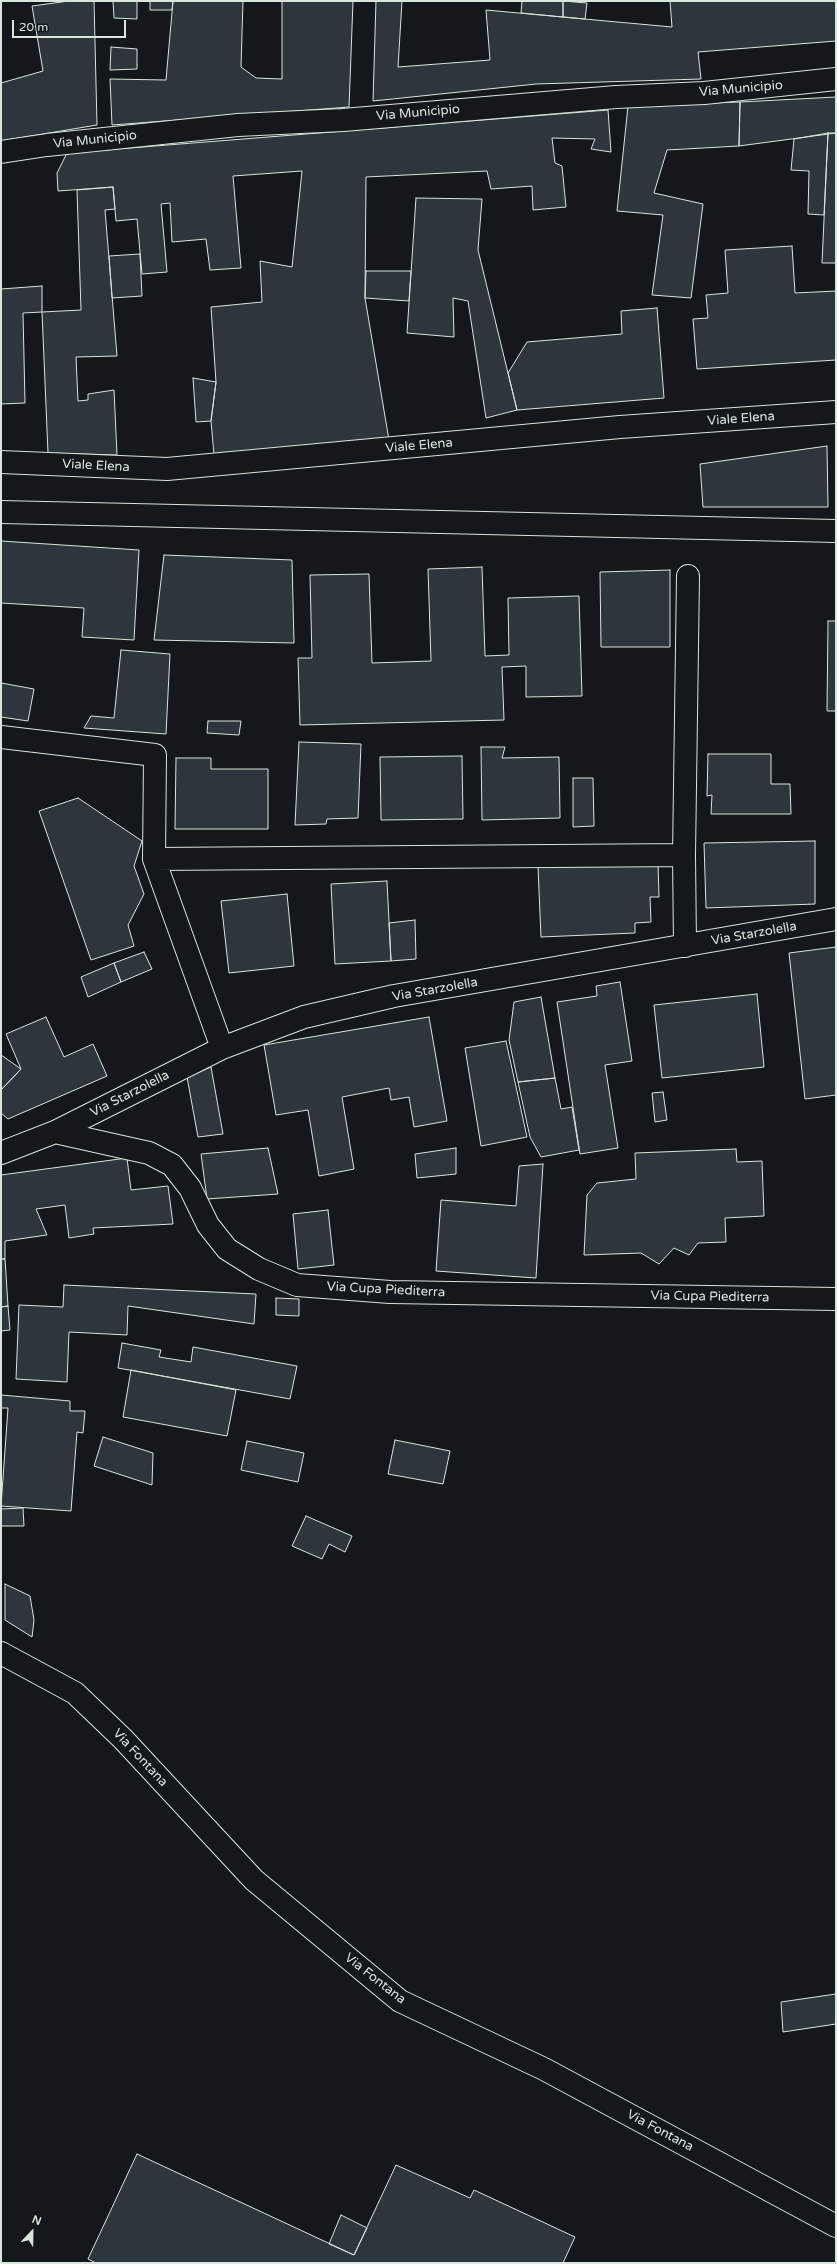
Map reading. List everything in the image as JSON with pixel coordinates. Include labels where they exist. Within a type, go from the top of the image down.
[{"type":"street","name":"Via Municipio","points":[[1,152],[47,145],[238,125],[342,120],[616,96],[704,93],[836,79]]},
{"type":"street","name":"Viale Elena","points":[[1,462],[167,469],[620,427],[836,412]]},
{"type":"street","points":[[1,512],[836,531]]},
{"type":"street","points":[[685,946],[684,855],[688,576]]},
{"type":"street","points":[[1,737],[155,755],[154,859],[222,1048]]},
{"type":"street","points":[[154,859],[684,855]]},
{"type":"street","name":"Via Starzolella","points":[[55,1132],[222,1048],[304,1017],[394,996],[836,920]]},
{"type":"street","points":[[1,1153],[55,1132]]},
{"type":"street","name":"Via Cupa Piediterra","points":[[55,1132],[149,1153],[172,1165],[190,1188],[208,1225],[227,1249],[259,1270],[297,1285],[390,1292],[836,1299]]},
{"type":"street","name":"Via Fontana","points":[[1,1653],[75,1693],[123,1739],[254,1880],[400,2001],[544,2069],[836,2226]]},
{"type":"building","points":[[69,1],[94,1],[97,125],[1,141],[1,83],[43,71],[32,6]]},
{"type":"building","points":[[113,1],[137,1],[137,19],[114,18]]},
{"type":"building","points":[[150,1],[173,1],[172,10],[150,10]]},
{"type":"building","points":[[173,1],[243,1],[241,67],[256,78],[282,79],[282,1],[353,1],[349,107],[112,125],[110,79],[166,80]]},
{"type":"building","points":[[376,1],[402,1],[398,67],[490,60],[486,10],[672,27],[670,1],[836,1],[836,41],[698,52],[701,79],[536,84],[373,101]]},
{"type":"building","points":[[522,1],[563,1],[563,17],[521,13]]},
{"type":"building","points":[[563,1],[587,3],[585,19],[563,17]]},
{"type":"building","points":[[111,47],[137,49],[137,69],[110,70]]},
{"type":"building","points":[[836,97],[836,133],[739,146],[740,102]]},
{"type":"building","points":[[740,102],[739,146],[667,150],[654,193],[703,204],[691,298],[652,295],[663,215],[617,211],[628,106]]},
{"type":"building","points":[[608,110],[611,152],[591,149],[595,139],[552,138],[555,163],[562,166],[566,207],[533,210],[532,186],[491,189],[487,171],[366,177],[365,298],[389,440],[214,455],[211,421],[216,382],[211,307],[262,302],[260,261],[292,267],[302,171],[233,176],[241,268],[210,270],[206,239],[172,242],[170,203],[161,204],[167,272],[142,274],[137,219],[116,221],[113,187],[58,191],[57,173],[67,153]]},
{"type":"building","points":[[828,133],[836,133],[836,263],[822,263]]},
{"type":"building","points":[[828,133],[824,215],[808,214],[809,171],[791,170],[794,139]]},
{"type":"building","points":[[113,187],[115,209],[105,210],[117,356],[76,357],[78,401],[88,400],[88,394],[114,390],[117,455],[48,453],[42,312],[81,310],[77,190]]},
{"type":"building","points":[[416,198],[482,199],[478,250],[517,410],[486,418],[468,301],[453,298],[454,337],[407,333]]},
{"type":"building","points":[[792,246],[795,293],[836,291],[836,360],[697,369],[693,319],[708,318],[706,295],[728,293],[725,250]]},
{"type":"building","points":[[140,254],[142,296],[112,298],[109,256]]},
{"type":"building","points":[[366,271],[411,271],[409,301],[365,298]]},
{"type":"building","points":[[42,286],[42,312],[23,313],[25,403],[1,404],[1,289]]},
{"type":"building","points":[[657,308],[664,398],[517,410],[508,373],[527,342],[622,334],[621,311]]},
{"type":"building","points":[[193,378],[216,382],[211,421],[196,422]]},
{"type":"building","points":[[827,446],[828,507],[703,507],[700,464]]},
{"type":"building","points":[[1,541],[139,550],[134,640],[82,637],[84,608],[1,603]]},
{"type":"building","points":[[164,555],[292,560],[294,643],[154,640]]},
{"type":"building","points":[[482,567],[485,656],[509,655],[508,598],[579,596],[582,696],[526,697],[526,666],[502,667],[504,720],[300,725],[298,658],[312,658],[310,575],[369,574],[372,663],[431,661],[428,569]]},
{"type":"building","points":[[670,570],[670,647],[601,647],[600,572]]},
{"type":"building","points":[[828,621],[836,621],[836,711],[827,711]]},
{"type":"building","points":[[121,650],[170,654],[166,734],[84,728],[91,716],[114,718]]},
{"type":"building","points":[[1,683],[34,689],[28,721],[1,717]]},
{"type":"building","points":[[208,721],[241,721],[239,735],[207,733]]},
{"type":"building","points":[[299,742],[361,744],[358,818],[327,819],[326,824],[295,825]]},
{"type":"building","points":[[481,747],[505,747],[502,758],[559,757],[560,818],[482,820]]},
{"type":"building","points":[[708,754],[771,754],[771,784],[790,784],[791,814],[711,814],[712,795],[707,796]]},
{"type":"building","points":[[462,756],[463,819],[381,820],[380,757]]},
{"type":"building","points":[[176,758],[211,758],[211,769],[268,769],[268,829],[175,829]]},
{"type":"building","points":[[573,778],[593,778],[594,826],[573,827]]},
{"type":"building","points":[[78,798],[142,841],[134,866],[144,894],[128,925],[134,946],[91,960],[39,811]]},
{"type":"building","points":[[815,841],[815,904],[706,908],[704,843]]},
{"type":"building","points":[[658,862],[659,897],[650,897],[651,922],[635,923],[635,933],[541,937],[538,867]]},
{"type":"building","points":[[387,881],[391,961],[335,964],[331,884]]},
{"type":"building","points":[[287,894],[294,966],[229,973],[221,901]]},
{"type":"building","points":[[415,920],[416,959],[391,961],[389,923]]},
{"type":"building","points":[[836,947],[836,1095],[805,1099],[789,953]]},
{"type":"building","points":[[144,952],[152,969],[121,982],[114,963]]},
{"type":"building","points":[[114,963],[121,982],[88,997],[81,977]]},
{"type":"building","points":[[620,982],[632,1061],[605,1065],[618,1148],[580,1154],[557,1002],[597,996],[596,986]]},
{"type":"building","points":[[757,994],[764,1067],[662,1078],[654,1005]]},
{"type":"building","points":[[541,997],[555,1078],[518,1082],[509,1040],[514,1002]]},
{"type":"building","points":[[46,1017],[64,1057],[93,1044],[107,1076],[8,1119],[1,1113],[1,1090],[21,1069],[6,1034]]},
{"type":"building","points":[[429,1017],[447,1121],[414,1127],[409,1097],[391,1100],[389,1088],[342,1097],[354,1169],[319,1176],[308,1110],[276,1115],[264,1045]]},
{"type":"building","points":[[506,1041],[527,1137],[481,1146],[465,1048]]},
{"type":"building","points":[[1,1055],[21,1069],[1,1090]]},
{"type":"building","points":[[211,1067],[223,1134],[198,1137],[187,1077]]},
{"type":"building","points":[[555,1078],[561,1109],[572,1107],[579,1150],[541,1157],[530,1137],[518,1082]]},
{"type":"building","points":[[663,1092],[667,1120],[655,1122],[652,1093]]},
{"type":"building","points":[[268,1148],[278,1194],[207,1199],[201,1154]]},
{"type":"building","points":[[456,1148],[456,1174],[417,1178],[415,1154]]},
{"type":"building","points":[[736,1149],[737,1162],[762,1161],[764,1216],[725,1218],[726,1242],[698,1243],[689,1255],[674,1248],[659,1264],[641,1253],[584,1255],[587,1195],[597,1183],[636,1179],[635,1153]]},
{"type":"building","points":[[127,1158],[131,1190],[168,1186],[173,1224],[93,1228],[94,1234],[69,1238],[65,1205],[36,1209],[47,1235],[5,1241],[5,1259],[1,1259],[1,1175]]},
{"type":"building","points":[[543,1164],[536,1278],[436,1271],[441,1200],[516,1206],[519,1166]]},
{"type":"building","points":[[328,1210],[334,1265],[298,1269],[293,1214]]},
{"type":"building","points":[[1,1259],[5,1259],[8,1306],[1,1307]]},
{"type":"building","points":[[64,1285],[256,1294],[254,1324],[128,1306],[127,1335],[69,1332],[67,1382],[16,1379],[19,1305],[63,1307]]},
{"type":"building","points":[[276,1298],[299,1299],[299,1316],[276,1315]]},
{"type":"building","points":[[8,1306],[10,1330],[1,1331],[1,1307]]},
{"type":"building","points":[[122,1343],[161,1350],[159,1357],[191,1362],[193,1347],[297,1366],[290,1399],[118,1368]]},
{"type":"building","points":[[131,1370],[236,1390],[227,1436],[123,1417]]},
{"type":"building","points":[[1,1395],[70,1401],[70,1411],[85,1411],[83,1433],[77,1432],[71,1511],[1,1506],[8,1408],[1,1408]]},
{"type":"building","points":[[103,1437],[153,1453],[152,1485],[94,1466]]},
{"type":"building","points":[[395,1440],[450,1451],[443,1484],[388,1474]]},
{"type":"building","points":[[247,1441],[304,1453],[298,1482],[241,1470]]},
{"type":"building","points":[[23,1508],[24,1526],[1,1526],[1,1509]]},
{"type":"building","points":[[306,1516],[352,1536],[345,1552],[329,1544],[322,1559],[292,1546]]},
{"type":"building","points":[[5,1584],[30,1596],[34,1620],[32,1637],[5,1620]]},
{"type":"building","points":[[836,1994],[836,2024],[783,2032],[781,2002]]},
{"type":"building","points":[[137,2154],[354,2255],[396,2165],[470,2198],[474,2190],[575,2237],[563,2263],[96,2263],[88,2259]]},
{"type":"building","points":[[341,2215],[367,2228],[354,2255],[329,2244]]}]
